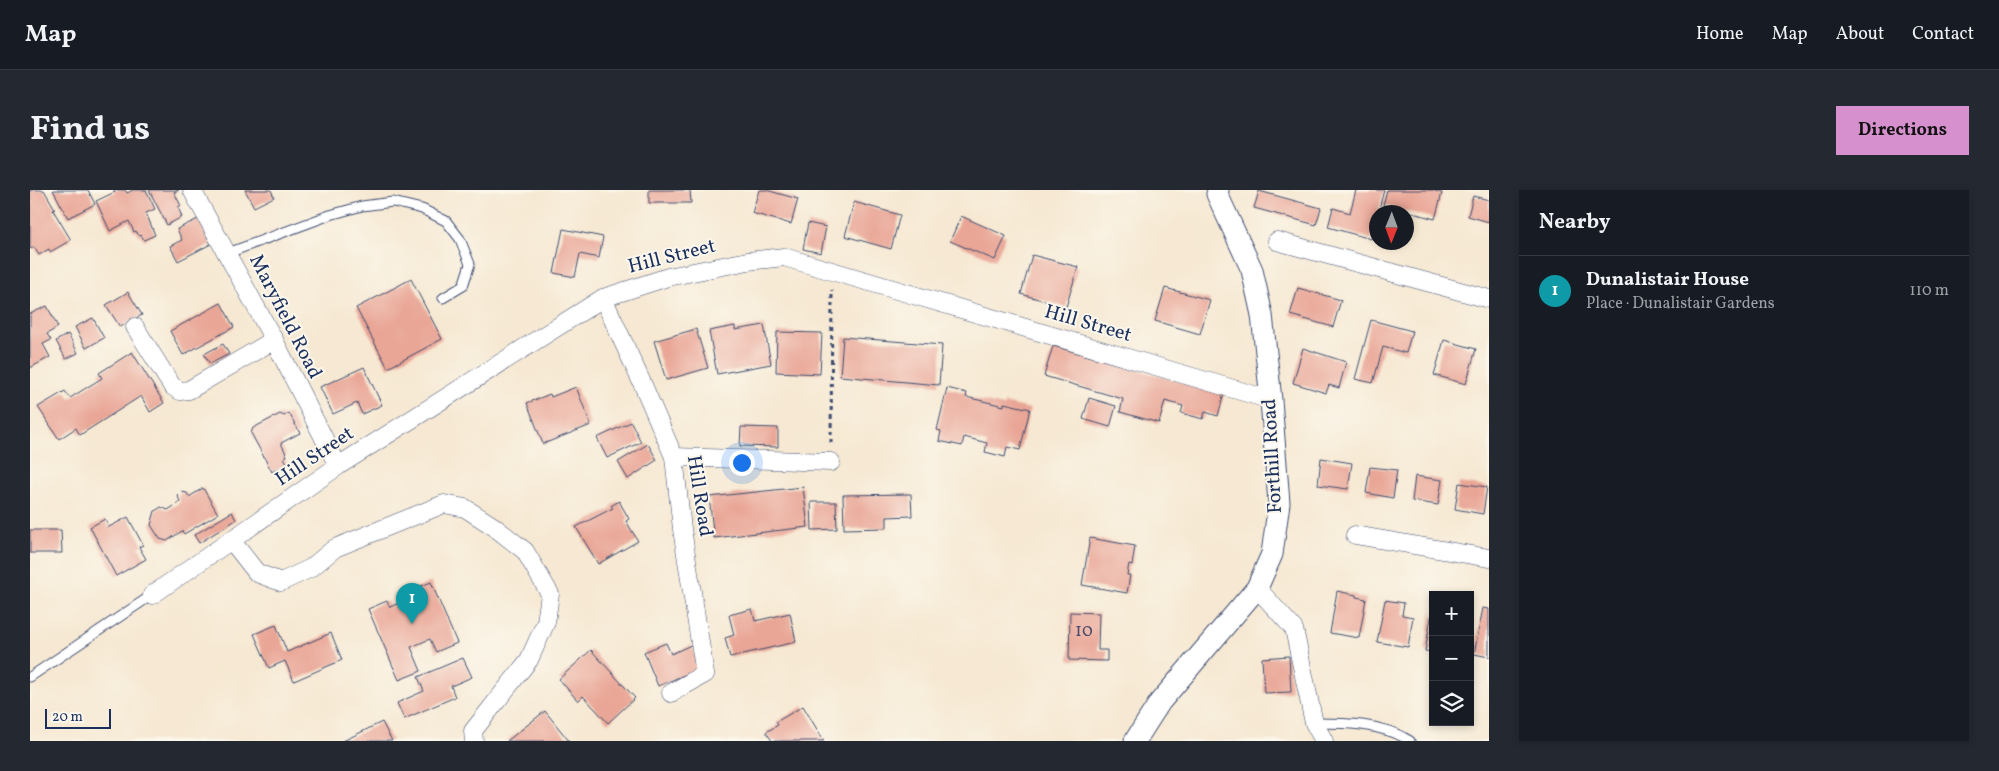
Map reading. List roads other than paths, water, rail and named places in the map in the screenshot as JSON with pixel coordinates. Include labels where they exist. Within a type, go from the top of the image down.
[{"type":"street","name":"Maryfield Road","points":[[192,190],[228,253],[338,466]]},
{"type":"street","name":"Forthill Road","points":[[1135,741],[1160,702],[1257,588],[1272,554],[1279,503],[1262,315],[1252,270],[1218,192]]},
{"type":"street","points":[[1277,241],[1489,299]]},
{"type":"street","name":"Hill Street","points":[[152,595],[338,466],[602,298],[668,277],[757,260],[784,257],[832,270],[1271,400]]},
{"type":"street","name":"Hill Road","points":[[602,298],[674,457],[682,529],[705,674],[671,693]]},
{"type":"street","points":[[134,327],[172,386],[180,391],[188,390],[274,340]]},
{"type":"street","points":[[674,457],[831,462]]},
{"type":"street","points":[[231,540],[257,572],[281,582],[311,568],[335,548],[444,504],[465,508],[526,551],[550,594],[546,622],[529,660],[473,731],[474,741]]},
{"type":"street","points":[[1355,534],[1489,558]]},
{"type":"street","points":[[1257,588],[1294,629],[1314,723],[1324,741]]},
{"type":"lane","points":[[228,253],[330,215],[362,206],[393,202],[422,209],[446,221],[460,239],[470,264],[463,286],[444,298]]},
{"type":"lane","points":[[30,677],[152,595]]},
{"type":"lane","points":[[1314,723],[1360,724],[1400,734],[1410,741]]},
{"type":"place","name":"Dunalistair House","points":[[412,624]]}]
